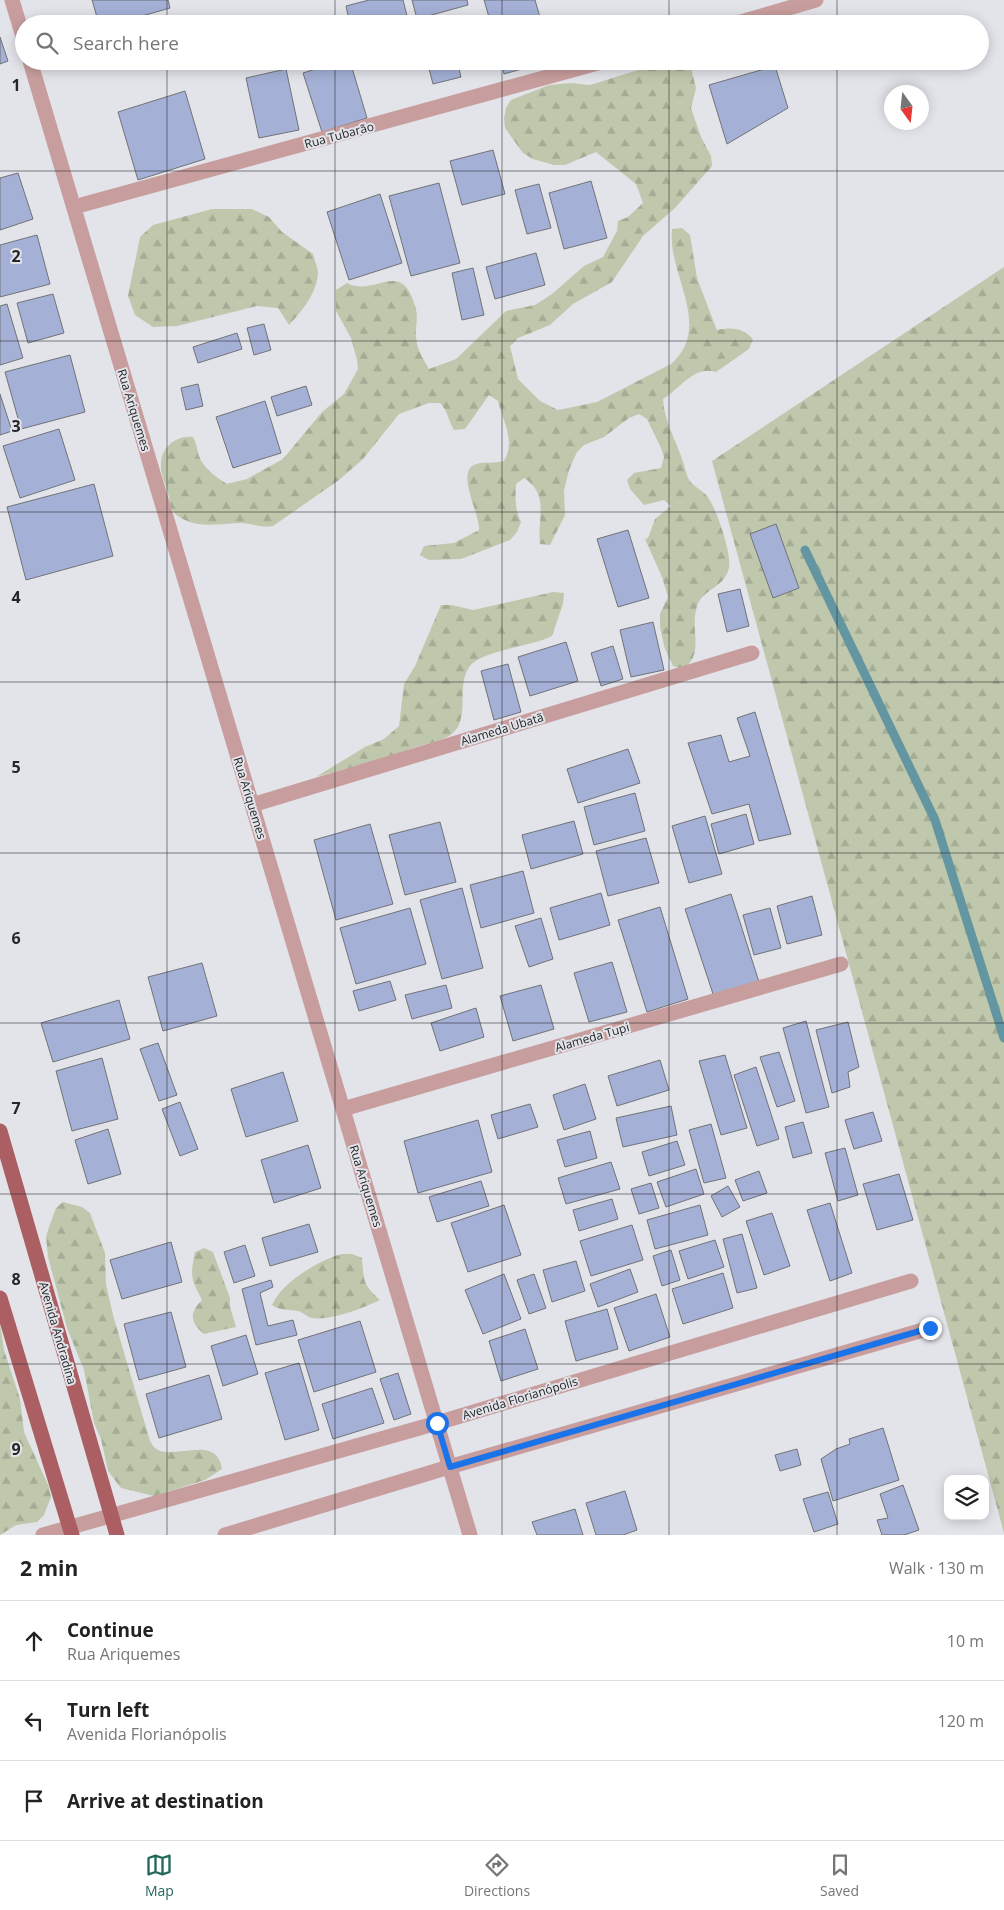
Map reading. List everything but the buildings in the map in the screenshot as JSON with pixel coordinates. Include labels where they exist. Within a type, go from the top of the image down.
[{"type":"main road","name":"Avenida Andradina","points":[[0,1131],[117,1535]]},
{"type":"main road","points":[[0,1298],[71,1531]]},
{"type":"street","points":[[12,0],[16,15]]},
{"type":"street","points":[[765,15],[816,0]]},
{"type":"street","name":"Rua Ariquemes","points":[[33,70],[470,1535]]},
{"type":"street","name":"Rua Tubarão","points":[[74,207],[572,70]]},
{"type":"street","name":"Alameda Ubatã","points":[[252,805],[752,653]]},
{"type":"street","name":"Alameda Tupi","points":[[343,1109],[841,964]]},
{"type":"street","name":"Avenida Florianópolis","points":[[43,1535],[71,1531],[111,1515],[437,1423],[910,1281]]},
{"type":"street","points":[[225,1535],[450,1467],[930,1328]]},
{"type":"green space","points":[[638,70],[692,70],[696,88],[691,108],[701,137],[711,156],[712,166],[675,208],[643,236],[612,282],[573,304],[550,325],[518,338],[510,346],[518,379],[540,401],[558,410],[597,402],[671,364],[683,349],[689,333],[686,300],[672,246],[672,229],[682,228],[690,235],[697,278],[717,330],[736,329],[753,339],[749,349],[716,372],[708,371],[694,375],[663,399],[667,421],[688,478],[692,484],[707,496],[715,510],[729,561],[729,568],[722,581],[702,597],[696,610],[696,643],[693,657],[689,663],[683,669],[673,666],[664,646],[660,614],[668,597],[662,577],[645,539],[648,538],[655,519],[671,506],[664,500],[644,505],[630,489],[627,480],[634,473],[661,468],[664,457],[647,419],[639,414],[629,418],[604,437],[584,445],[577,452],[569,470],[564,491],[565,515],[550,545],[540,544],[540,499],[532,485],[524,478],[516,484],[516,504],[521,522],[517,532],[510,540],[461,559],[429,560],[420,555],[424,546],[454,543],[479,530],[468,485],[467,477],[469,470],[477,464],[504,461],[509,446],[509,439],[498,401],[489,395],[465,429],[454,430],[445,409],[440,403],[429,403],[399,414],[363,459],[339,480],[273,526],[242,523],[209,525],[193,523],[175,514],[170,506],[163,480],[161,459],[166,448],[176,440],[193,437],[199,456],[207,469],[227,484],[247,479],[283,459],[322,412],[344,394],[358,369],[351,338],[336,311],[336,290],[347,283],[367,286],[395,281],[402,284],[409,292],[415,306],[417,314],[417,341],[429,369],[456,359],[506,311],[535,305],[552,294],[584,266],[603,257],[617,231],[618,221],[628,217],[643,203],[636,184],[596,152],[565,165],[554,165],[533,159],[523,153],[505,128],[504,118],[506,108],[511,100],[549,85],[571,83],[590,85]]},
{"type":"green space","points":[[212,209],[252,209],[269,217],[282,232],[313,254],[318,273],[315,288],[304,308],[289,325],[278,308],[257,306],[177,326],[153,327],[135,315],[128,296],[140,237],[153,225]]},
{"type":"green space","points":[[1004,267],[1004,1533],[989,1475],[712,461]]},
{"type":"green space","points":[[553,592],[564,593],[563,604],[552,636],[544,640],[486,656],[470,666],[464,679],[460,722],[458,727],[448,737],[316,777],[365,747],[384,739],[399,726],[404,684],[415,666],[441,605],[452,605],[473,610]]},
{"type":"green space","points":[[63,1202],[82,1207],[90,1213],[105,1253],[106,1284],[113,1315],[150,1441],[158,1450],[166,1452],[205,1450],[213,1453],[219,1459],[222,1469],[205,1480],[154,1496],[121,1488],[108,1471],[101,1439],[94,1423],[84,1370],[67,1328],[48,1257],[46,1237],[56,1208]]},
{"type":"green space","points":[[204,1248],[213,1252],[230,1298],[230,1307],[236,1327],[204,1334],[196,1326],[193,1318],[195,1309],[202,1300],[192,1277],[192,1267],[195,1252]]},
{"type":"green space","points":[[342,1254],[352,1254],[362,1258],[365,1281],[370,1290],[380,1300],[365,1307],[328,1318],[312,1318],[300,1312],[281,1309],[272,1305],[277,1296],[292,1280],[323,1261]]},
{"type":"green space","points":[[0,1324],[4,1350],[20,1399],[24,1432],[49,1487],[51,1497],[44,1515],[37,1522],[16,1525],[0,1535]]},
{"type":"waterway","points":[[805,550],[935,820],[1004,1038]]},
{"type":"route","points":[[437,1423],[450,1467],[930,1328]]}]
